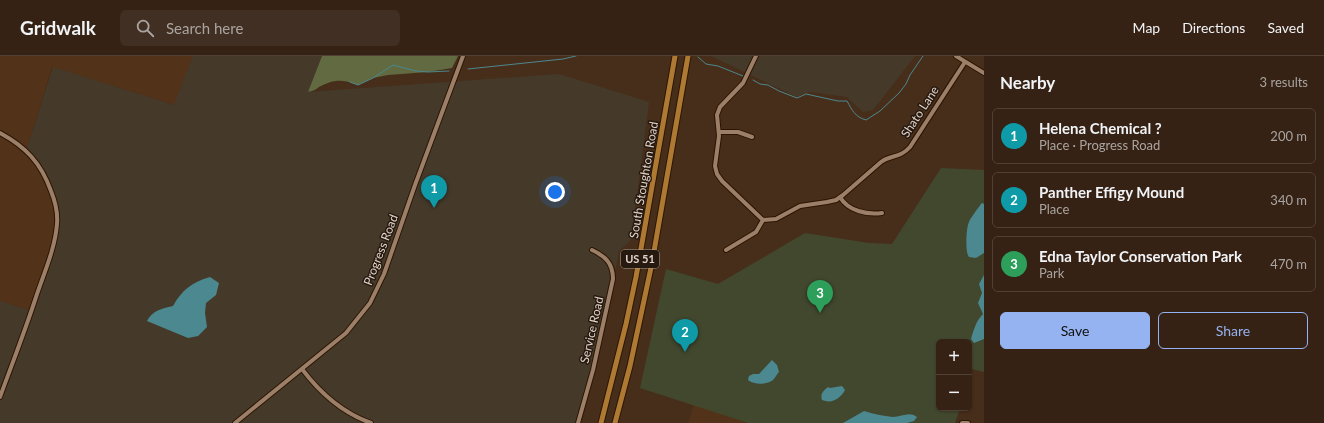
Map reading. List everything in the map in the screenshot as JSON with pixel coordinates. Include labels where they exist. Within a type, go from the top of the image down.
[{"type":"main road","name":"South Stoughton Road","points":[[601,423],[626,324],[636,277],[675,56]]},
{"type":"main road","name":"South Stoughton Road","points":[[615,423],[630,366],[654,256],[688,56]]},
{"type":"street","name":"Progress Road","points":[[236,423],[333,344],[352,326],[368,306],[382,280],[415,185],[463,56]]},
{"type":"street","points":[[726,250],[756,232],[763,220],[722,181],[717,174],[715,166],[719,132],[716,118],[718,111],[743,83],[756,56]]},
{"type":"street","points":[[956,56],[984,73]]},
{"type":"street","name":"Shato Lane","points":[[763,220],[776,219],[800,206],[827,202],[840,197],[881,162],[888,158],[899,156],[907,151],[965,62]]},
{"type":"street","points":[[719,132],[738,132],[752,137]]},
{"type":"street","points":[[0,133],[14,141],[34,158],[42,170],[49,184],[56,209],[57,222],[54,241],[0,398]]},
{"type":"street","points":[[840,197],[850,208],[871,214],[882,213]]},
{"type":"street","name":"Service Road","points":[[578,423],[593,370],[613,279],[612,268],[607,260],[592,250]]},
{"type":"street","points":[[302,369],[311,382],[332,401],[356,416],[371,423]]},
{"type":"street","points":[[962,423],[968,423]]},
{"type":"shaded area","points":[[0,56],[193,56],[175,105],[52,67],[26,151],[42,169],[56,209],[54,241],[31,311],[0,301]]},
{"type":"shaded area","points":[[193,56],[322,56],[308,92],[559,74],[649,102],[631,240],[619,251],[604,329],[578,423],[0,423],[0,301],[31,311],[54,241],[56,209],[42,169],[26,151],[53,67],[174,105]]},
{"type":"shaded area","points":[[711,56],[915,56],[873,110],[863,112],[847,97],[811,92],[797,97]]},
{"type":"shaded area","points":[[694,405],[748,423],[688,423]]},
{"type":"green space","points":[[322,56],[458,56],[452,68],[428,72],[388,75],[373,78],[358,85],[343,81],[334,81],[308,92]]},
{"type":"green space","points":[[941,168],[984,170],[984,372],[972,369],[972,339],[936,339],[936,411],[959,411],[955,423],[748,423],[640,388],[666,269],[718,284],[805,233],[869,243],[892,244]]},
{"type":"water","points":[[982,203],[984,204],[984,253],[976,258],[969,257],[966,245],[968,225],[971,218]]},
{"type":"water","points":[[984,275],[984,339],[974,343],[971,339],[973,332],[977,322],[983,314],[978,303],[982,293],[979,284]]},
{"type":"water","points":[[210,277],[219,283],[216,295],[206,303],[205,313],[207,327],[198,336],[188,338],[147,321],[155,312],[173,306],[180,295],[188,287],[198,281]]},
{"type":"water","points":[[772,360],[777,365],[779,372],[773,380],[760,384],[748,380],[749,376],[759,374]]},
{"type":"water","points":[[842,386],[845,390],[841,396],[832,401],[822,400],[822,393],[828,387]]},
{"type":"water","points":[[864,411],[889,417],[911,414],[917,417],[914,421],[907,423],[843,423]]},
{"type":"waterway","points":[[468,69],[563,59],[576,56]]},
{"type":"waterway","points":[[753,80],[797,98],[806,94],[838,101],[847,101],[856,115],[866,120],[880,111],[899,93],[923,56]]},
{"type":"waterway","points":[[698,57],[706,64],[718,66],[743,76]]},
{"type":"waterway","points":[[350,82],[358,85],[373,78],[393,65],[416,71],[449,71]]},
{"type":"place","name":"Helena Chemical ?","points":[[434,208]]},
{"type":"place","name":"Edna Taylor Conservation Park","points":[[820,313]]},
{"type":"place","name":"Panther Effigy Mound","points":[[685,352]]}]
